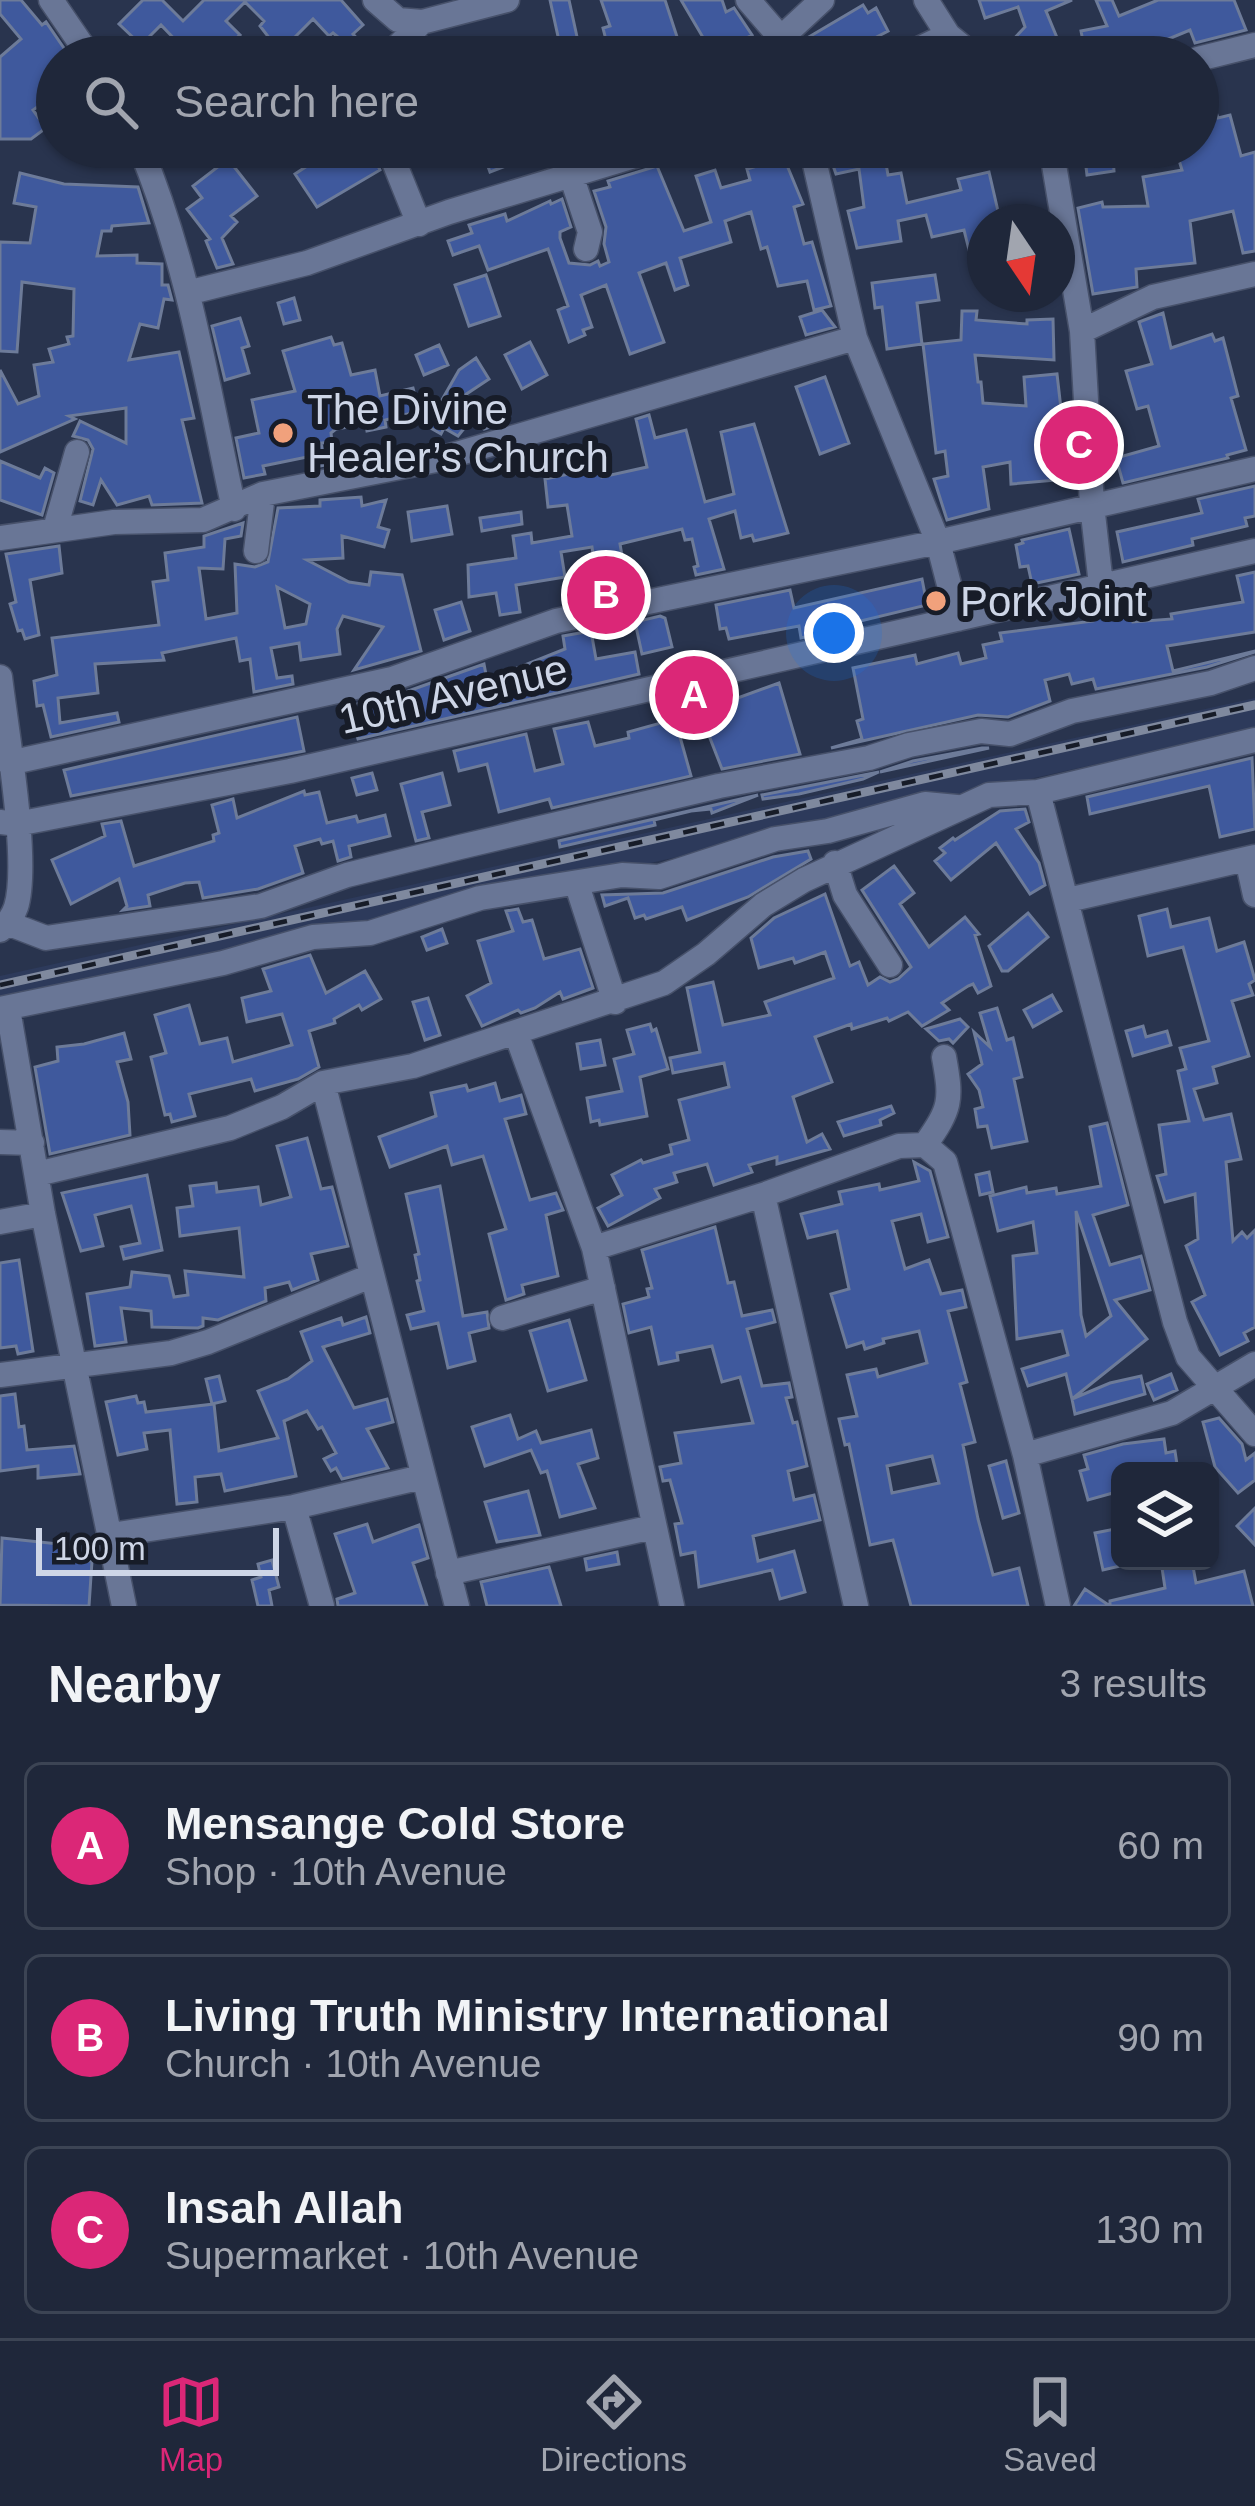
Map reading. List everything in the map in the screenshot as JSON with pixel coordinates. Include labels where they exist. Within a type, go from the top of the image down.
[{"type":"street","points":[[50,0],[75,36]]},
{"type":"street","points":[[375,0],[398,20],[422,22],[507,0]]},
{"type":"street","points":[[748,0],[776,36]]},
{"type":"street","points":[[793,36],[822,0]]},
{"type":"street","points":[[926,0],[948,35]]},
{"type":"street","points":[[408,36],[422,22]]},
{"type":"street","points":[[1219,53],[1255,44]]},
{"type":"street","points":[[149,168],[167,211],[190,292],[234,509]]},
{"type":"street","points":[[396,168],[419,224]]},
{"type":"street","points":[[190,292],[308,263],[602,168]]},
{"type":"street","points":[[816,168],[855,338],[938,542],[958,619]]},
{"type":"street","points":[[1055,168],[1082,332],[1101,584]]},
{"type":"street","points":[[572,178],[590,232],[586,249]]},
{"type":"street","points":[[1082,332],[1153,297],[1255,274]]},
{"type":"street","points":[[0,538],[114,522],[203,520],[263,494],[436,460],[855,338]]},
{"type":"street","points":[[55,529],[77,452]]},
{"type":"street","points":[[9,763],[392,679],[556,621],[938,542],[1255,469]]},
{"type":"street","points":[[256,551],[263,494]]},
{"type":"street","name":"10th Avenue","points":[[9,823],[290,772],[1255,551]]},
{"type":"street","points":[[0,677],[18,888],[16,907],[4,927],[46,938],[261,906],[347,875],[460,847],[719,786],[869,758],[909,745],[981,731],[1010,734],[1072,711],[1211,683],[1255,668]]},
{"type":"street","points":[[37,1174],[230,1128],[282,1107],[323,1083],[413,1066],[664,983],[763,905],[835,863],[989,795],[1038,792],[1255,740]]},
{"type":"street","points":[[1038,792],[1175,1322],[1188,1357],[1255,1434]]},
{"type":"street","points":[[124,1606],[4,1009],[223,963],[313,938],[370,933],[480,898],[622,875],[659,877],[775,839],[828,831],[925,804],[957,807]]},
{"type":"street","points":[[1068,900],[1251,858],[1255,895]]},
{"type":"street","points":[[835,863],[845,895],[890,965]]},
{"type":"street","points":[[577,885],[614,1002]]},
{"type":"street","points":[[516,1033],[594,1248],[672,1606]]},
{"type":"street","points":[[925,1144],[948,1112],[951,1095],[944,1057]]},
{"type":"street","points":[[323,1083],[457,1606]]},
{"type":"street","points":[[0,1142],[32,1143]]},
{"type":"street","points":[[594,1248],[763,1196],[898,1146],[925,1144],[945,1162],[1025,1456],[1058,1606]]},
{"type":"street","points":[[763,1196],[856,1606]]},
{"type":"street","points":[[0,1222],[43,1214]]},
{"type":"street","points":[[0,1375],[171,1353],[371,1276]]},
{"type":"street","points":[[502,1318],[603,1288]]},
{"type":"street","points":[[1025,1456],[1172,1413],[1255,1364]]},
{"type":"street","points":[[111,1535],[294,1507],[422,1477]]},
{"type":"street","points":[[294,1507],[322,1606]]},
{"type":"street","points":[[448,1573],[652,1527]]},
{"type":"shaded area","points":[[1255,698],[1255,729],[0,1007],[0,976]]},
{"type":"building","points":[[0,0],[21,0],[56,36],[36,36],[36,135],[31,139],[0,139],[0,57],[21,39],[0,14]]},
{"type":"building","points":[[143,0],[162,0],[183,21],[204,0],[341,0],[363,25],[355,36],[329,36],[313,19],[296,36],[268,36],[260,26],[264,21],[245,2],[226,21],[239,36],[172,36],[161,25],[150,36],[132,36],[119,24]]},
{"type":"building","points":[[550,0],[569,0],[577,36],[558,36]]},
{"type":"building","points":[[601,0],[665,0],[677,36],[605,36],[603,28],[610,26]]},
{"type":"building","points":[[681,0],[722,0],[726,12],[734,8],[752,35],[750,36],[702,36]]},
{"type":"building","points":[[979,0],[1072,0],[1046,11],[1056,36],[1016,36],[1025,27],[1018,7],[985,18]]},
{"type":"building","points":[[1096,0],[1112,0],[1119,16],[1158,0],[1234,0],[1246,30],[1219,37],[1192,36],[1190,30],[1176,36],[1082,36],[1081,31],[1107,26]]},
{"type":"building","points":[[863,5],[868,13],[876,8],[888,31],[878,36],[810,36]]},
{"type":"building","points":[[1230,115],[1241,156],[1255,152],[1255,251],[1243,253],[1233,211],[1190,221],[1195,263],[1136,269],[1137,287],[1093,294],[1078,208],[1102,202],[1103,207],[1148,206],[1143,177],[1219,168],[1219,118]]},
{"type":"building","points":[[216,168],[235,168],[257,196],[231,216],[237,222],[222,238],[233,264],[217,268],[206,241],[210,239],[187,209],[202,198],[193,186]]},
{"type":"building","points":[[304,168],[380,170],[317,207],[295,174]]},
{"type":"building","points":[[658,168],[684,231],[711,222],[696,176],[715,170],[721,188],[750,180],[747,169],[788,168],[803,204],[794,207],[804,244],[812,242],[831,306],[814,310],[807,281],[778,286],[751,212],[725,221],[731,242],[680,258],[688,285],[675,290],[666,263],[639,273],[664,342],[630,354],[606,285],[581,295],[592,327],[569,342],[558,310],[568,306],[548,249],[488,270],[479,246],[453,255],[448,241],[472,233],[469,225],[505,214],[507,221],[562,199],[571,227],[560,232],[560,238],[569,263],[598,261],[600,266],[609,262],[606,227],[594,191],[610,187],[608,181]]},
{"type":"building","points":[[834,168],[887,168],[888,175],[901,173],[907,203],[961,190],[958,179],[989,172],[996,204],[967,204],[967,242],[964,230],[932,237],[926,215],[898,221],[901,241],[857,248],[848,211],[864,207],[859,169],[836,174]]},
{"type":"building","points":[[1086,168],[1114,168],[1114,171],[1087,175]]},
{"type":"building","points":[[20,173],[64,184],[138,187],[149,223],[102,231],[97,256],[137,255],[137,263],[162,264],[162,285],[168,285],[172,300],[164,299],[158,328],[140,324],[129,360],[179,352],[194,418],[182,420],[202,503],[152,505],[149,496],[117,505],[101,480],[93,505],[80,501],[93,449],[88,440],[73,436],[80,421],[126,443],[126,408],[69,416],[75,419],[0,452],[0,370],[18,404],[39,396],[34,365],[53,362],[49,349],[69,344],[67,337],[73,336],[74,289],[22,282],[17,352],[0,351],[0,242],[30,243],[36,207],[14,203]]},
{"type":"building","points":[[486,275],[500,316],[469,326],[455,285]]},
{"type":"building","points":[[935,275],[939,300],[917,303],[922,344],[887,349],[882,307],[875,308],[872,283]]},
{"type":"building","points":[[294,298],[300,320],[284,324],[278,303]]},
{"type":"building","points":[[822,310],[835,327],[806,335],[800,317]]},
{"type":"building","points":[[962,311],[977,312],[976,320],[1027,324],[1027,320],[1053,319],[1054,360],[975,355],[983,403],[1026,406],[1024,377],[1057,374],[1069,479],[1011,484],[1010,462],[983,467],[989,509],[947,520],[934,479],[948,476],[945,451],[936,453],[923,344],[961,340]]},
{"type":"building","points":[[1163,313],[1171,348],[1212,334],[1215,341],[1223,338],[1238,396],[1231,398],[1246,450],[1123,483],[1116,458],[1159,446],[1148,406],[1137,409],[1126,371],[1152,364],[1139,322]]},
{"type":"building","points":[[240,318],[249,346],[242,348],[249,373],[225,380],[212,326]]},
{"type":"building","points":[[331,337],[334,345],[342,343],[351,375],[375,370],[380,396],[413,388],[419,411],[385,420],[386,427],[367,431],[366,424],[336,429],[331,433],[332,442],[321,443],[325,465],[309,468],[307,457],[263,466],[265,474],[244,478],[236,438],[259,433],[252,400],[295,391],[283,351]]},
{"type":"building","points":[[530,342],[547,375],[522,389],[505,355]]},
{"type":"building","points":[[439,345],[448,365],[424,375],[416,355]]},
{"type":"building","points":[[476,358],[489,379],[465,395],[501,415],[496,425],[484,429],[470,421],[458,436],[427,426],[459,370]]},
{"type":"building","points":[[825,377],[849,443],[820,454],[796,387]]},
{"type":"building","points":[[649,415],[655,438],[686,430],[705,502],[734,494],[721,432],[754,424],[788,533],[754,541],[752,535],[741,538],[735,511],[709,519],[724,569],[696,575],[692,539],[685,540],[682,529],[620,544],[627,585],[598,590],[592,547],[561,552],[565,577],[516,585],[520,612],[500,615],[496,593],[469,597],[468,565],[516,558],[513,536],[531,533],[532,543],[572,536],[567,505],[548,507],[545,479],[601,467],[602,477],[647,467],[636,419]]},
{"type":"building","points":[[0,461],[40,478],[45,468],[54,473],[42,515],[0,500]]},
{"type":"building","points":[[1255,486],[1255,516],[1245,518],[1247,526],[1123,562],[1117,532],[1202,513],[1198,499]]},
{"type":"building","points":[[361,497],[362,506],[386,500],[378,527],[389,530],[384,547],[342,536],[343,558],[307,560],[349,582],[369,585],[371,572],[402,575],[421,651],[354,670],[383,627],[343,616],[337,629],[340,654],[301,660],[299,643],[271,648],[277,678],[292,676],[293,684],[254,692],[250,659],[240,661],[236,638],[162,653],[164,660],[95,664],[98,693],[58,698],[60,723],[117,713],[119,722],[51,737],[43,705],[37,706],[34,681],[57,675],[52,638],[159,625],[153,582],[168,580],[165,553],[204,547],[204,536],[243,523],[241,536],[225,539],[223,569],[199,568],[206,619],[237,613],[235,564],[255,567],[268,562],[278,508],[320,506],[320,500]],"holes":[[[277,587],[310,604],[306,624],[285,628]]]},
{"type":"building","points":[[447,506],[452,534],[412,541],[408,512]]},
{"type":"building","points":[[521,512],[522,524],[482,531],[480,518]]},
{"type":"building","points":[[1069,529],[1079,574],[1032,584],[1028,566],[1020,567],[1016,545]]},
{"type":"building","points":[[59,546],[62,573],[30,580],[39,635],[25,639],[10,604],[16,602],[6,554]]},
{"type":"building","points":[[1255,572],[1255,632],[1167,646],[1173,671],[1255,652],[1207,667],[1096,689],[1093,679],[1072,684],[1069,674],[1045,680],[1050,701],[1008,717],[978,715],[831,748],[862,739],[853,668],[915,655],[917,664],[958,653],[961,664],[986,658],[983,645],[1002,641],[1000,633],[1093,621],[1093,614],[1132,611],[1133,622],[1172,619],[1171,614],[1243,602],[1237,576]]},
{"type":"building","points":[[922,579],[927,605],[853,626],[801,638],[799,626],[729,639],[726,628],[720,629],[716,605],[790,590],[794,608]]},
{"type":"building","points":[[461,602],[470,631],[444,640],[435,610]]},
{"type":"building","points":[[665,618],[672,647],[642,654],[635,622]]},
{"type":"building","points":[[591,631],[596,659],[635,652],[639,674],[358,739],[348,706],[397,695],[484,664],[487,680],[565,649],[563,636]]},
{"type":"building","points":[[779,683],[800,754],[722,769],[708,733],[713,731],[707,707],[695,710],[692,696],[720,690],[724,703]]},
{"type":"building","points":[[297,717],[304,751],[71,796],[64,770]]},
{"type":"building","points":[[675,719],[691,776],[552,808],[549,799],[499,812],[487,764],[459,771],[454,751],[526,734],[535,771],[563,764],[554,729],[588,722],[595,746]]},
{"type":"building","points":[[989,748],[880,772],[913,761]]},
{"type":"building","points":[[1252,758],[1255,829],[1220,837],[1209,786],[1090,814],[1087,797]]},
{"type":"building","points":[[879,772],[799,794],[763,799],[762,795]]},
{"type":"building","points":[[372,773],[377,790],[357,795],[352,778]]},
{"type":"building","points":[[442,773],[450,805],[422,812],[429,838],[416,841],[401,784]]},
{"type":"building","points":[[304,791],[305,795],[319,792],[327,823],[385,815],[390,836],[349,846],[351,857],[338,861],[333,841],[322,844],[320,839],[295,846],[303,873],[258,889],[203,898],[199,882],[185,883],[148,895],[150,906],[123,910],[127,906],[119,879],[71,904],[52,860],[105,836],[102,824],[121,821],[134,866],[214,841],[213,835],[219,833],[212,805],[233,799],[237,818]]},
{"type":"building","points":[[758,795],[712,813],[711,809],[691,811],[654,820],[655,825],[560,847],[559,841]]},
{"type":"building","points":[[1025,809],[1029,822],[1016,829],[1039,863],[1045,885],[1030,894],[996,843],[951,880],[935,861],[945,853],[940,848],[953,838],[1000,811]]},
{"type":"building","points":[[808,851],[811,859],[748,897],[687,920],[682,907],[635,918],[628,898],[605,906],[602,895],[663,893],[773,857]]},
{"type":"building","points":[[894,866],[914,893],[900,904],[929,947],[965,917],[979,934],[975,935],[991,986],[978,993],[973,984],[968,986],[942,1003],[949,1010],[922,1026],[908,1012],[889,1021],[852,1029],[851,1024],[815,1037],[832,1082],[793,1097],[807,1142],[822,1134],[830,1149],[777,1164],[777,1157],[749,1165],[752,1172],[714,1185],[707,1164],[674,1173],[677,1182],[655,1189],[660,1198],[608,1226],[598,1208],[622,1195],[612,1175],[641,1160],[672,1154],[670,1145],[689,1140],[679,1100],[729,1087],[724,1063],[673,1073],[670,1058],[700,1052],[687,988],[713,982],[723,1025],[770,1015],[765,1002],[834,978],[825,952],[795,963],[793,958],[759,968],[751,938],[774,918],[825,894],[850,966],[859,962],[868,985],[880,977],[890,982],[898,979],[911,967],[862,890]]},
{"type":"building","points":[[518,909],[523,922],[532,920],[544,959],[580,949],[593,988],[563,999],[560,992],[535,1008],[482,1026],[467,996],[491,983],[478,941],[513,931],[506,911]]},
{"type":"building","points":[[1167,909],[1171,927],[1209,918],[1217,951],[1244,942],[1255,980],[1249,984],[1253,995],[1232,1001],[1249,1056],[1213,1067],[1217,1083],[1194,1089],[1204,1120],[1231,1114],[1241,1159],[1226,1162],[1233,1241],[1242,1232],[1247,1238],[1255,1230],[1255,1327],[1244,1333],[1248,1341],[1220,1355],[1192,1302],[1205,1295],[1186,1246],[1198,1239],[1195,1194],[1165,1202],[1157,1176],[1166,1174],[1159,1125],[1189,1121],[1178,1071],[1186,1069],[1180,1048],[1209,1041],[1183,947],[1148,956],[1139,916]]},
{"type":"building","points":[[1028,913],[1048,937],[1002,971],[989,946]]},
{"type":"building","points":[[442,929],[447,943],[427,950],[422,937]]},
{"type":"building","points":[[310,955],[326,993],[365,971],[381,999],[309,1031],[319,1067],[298,1079],[255,1091],[251,1079],[189,1094],[195,1116],[172,1122],[170,1114],[165,1115],[151,1057],[166,1053],[155,1015],[189,1005],[200,1044],[227,1038],[233,1062],[292,1045],[282,1014],[247,1022],[242,998],[271,991],[263,969]]},
{"type":"building","points":[[1052,995],[1061,1011],[1033,1027],[1024,1010]]},
{"type":"building","points":[[428,998],[440,1035],[425,1040],[413,1002]]},
{"type":"building","points":[[997,1008],[1007,1040],[1013,1038],[1022,1077],[1014,1079],[1027,1141],[992,1148],[987,1126],[978,1127],[975,1109],[983,1107],[968,1074],[982,1064],[974,1032],[990,1047],[980,1013]]},
{"type":"building","points":[[960,1019],[968,1027],[953,1043],[939,1041],[926,1029]]},
{"type":"building","points":[[650,1024],[652,1031],[656,1029],[668,1069],[640,1077],[647,1116],[600,1125],[599,1120],[591,1122],[587,1098],[622,1091],[614,1059],[634,1054],[627,1030]]},
{"type":"building","points":[[1143,1026],[1146,1037],[1167,1031],[1171,1045],[1133,1056],[1126,1031]]},
{"type":"building","points":[[124,1033],[131,1059],[117,1062],[128,1102],[130,1135],[50,1154],[35,1067],[58,1061],[57,1047]]},
{"type":"building","points":[[600,1040],[605,1065],[581,1069],[577,1044]]},
{"type":"building","points":[[495,1083],[500,1101],[521,1095],[526,1114],[505,1119],[530,1200],[556,1193],[563,1210],[546,1215],[558,1276],[522,1285],[524,1294],[506,1300],[489,1234],[506,1229],[483,1156],[452,1165],[447,1146],[390,1167],[379,1137],[436,1116],[431,1093],[466,1085],[468,1091]]},
{"type":"building","points":[[891,1106],[894,1113],[880,1120],[881,1125],[844,1136],[838,1122]]},
{"type":"building","points":[[1107,1123],[1128,1205],[1093,1215],[1110,1265],[1141,1256],[1150,1290],[1115,1300],[1147,1339],[1072,1399],[1066,1374],[1028,1386],[1022,1369],[1068,1355],[1062,1331],[1017,1339],[1013,1256],[1037,1253],[1033,1222],[998,1231],[990,1196],[1026,1187],[1027,1193],[1056,1188],[1057,1194],[1101,1186],[1090,1127]],"holes":[[[1076,1211],[1111,1316],[1086,1336]]]},
{"type":"building","points":[[307,1138],[321,1189],[332,1187],[348,1246],[311,1254],[318,1280],[292,1290],[289,1282],[265,1288],[266,1301],[218,1320],[203,1318],[198,1328],[152,1327],[151,1311],[121,1308],[126,1342],[95,1346],[87,1294],[130,1287],[132,1272],[169,1276],[174,1297],[188,1295],[185,1271],[244,1277],[239,1228],[180,1236],[177,1208],[193,1206],[190,1186],[216,1183],[217,1192],[258,1187],[261,1205],[291,1197],[277,1146]]},
{"type":"building","points":[[914,1162],[930,1171],[948,1237],[928,1242],[921,1214],[892,1221],[905,1269],[929,1260],[941,1294],[962,1290],[966,1307],[948,1311],[967,1382],[960,1384],[975,1442],[963,1445],[978,1519],[993,1575],[1019,1568],[1028,1606],[911,1606],[893,1540],[870,1545],[849,1444],[845,1445],[839,1419],[857,1416],[847,1375],[876,1369],[878,1377],[927,1363],[919,1331],[883,1339],[884,1343],[865,1349],[863,1342],[847,1347],[831,1294],[849,1289],[837,1231],[808,1238],[801,1214],[842,1204],[839,1192],[879,1184],[880,1190],[919,1181]],"holes":[[[932,1456],[939,1483],[892,1493],[887,1466]]]},
{"type":"building","points":[[989,1172],[993,1192],[980,1195],[976,1175]]},
{"type":"building","points":[[147,1175],[162,1250],[124,1259],[121,1247],[140,1243],[131,1206],[95,1215],[103,1246],[81,1251],[62,1193]]},
{"type":"building","points":[[440,1186],[463,1316],[487,1312],[489,1328],[469,1333],[475,1361],[448,1368],[438,1323],[411,1329],[407,1315],[424,1311],[417,1281],[415,1255],[419,1254],[406,1194]]},
{"type":"building","points":[[715,1227],[728,1283],[734,1282],[742,1316],[772,1310],[775,1322],[747,1329],[762,1386],[789,1383],[792,1397],[786,1398],[807,1466],[788,1471],[794,1500],[814,1495],[820,1520],[753,1536],[758,1561],[794,1551],[805,1592],[780,1599],[772,1570],[699,1587],[695,1552],[681,1555],[675,1524],[682,1523],[670,1480],[663,1481],[660,1467],[681,1463],[675,1433],[753,1423],[740,1377],[722,1382],[712,1346],[677,1353],[678,1360],[659,1364],[651,1327],[629,1333],[623,1304],[649,1297],[647,1289],[652,1288],[642,1250]]},
{"type":"building","points":[[19,1260],[33,1351],[18,1354],[16,1346],[0,1348],[0,1263]]},
{"type":"building","points":[[366,1317],[370,1333],[323,1347],[354,1408],[387,1399],[393,1422],[367,1429],[388,1468],[342,1479],[324,1459],[336,1453],[307,1411],[284,1421],[296,1476],[225,1491],[221,1474],[195,1477],[197,1502],[177,1504],[170,1430],[144,1433],[147,1449],[118,1455],[106,1402],[136,1396],[138,1403],[144,1402],[146,1412],[214,1404],[219,1451],[278,1438],[258,1391],[288,1379],[312,1361],[301,1332],[341,1318],[343,1325]]},
{"type":"building","points":[[569,1320],[586,1380],[548,1391],[530,1331]]},
{"type":"building","points":[[1171,1374],[1177,1390],[1154,1400],[1147,1384]]},
{"type":"building","points":[[219,1376],[225,1401],[212,1404],[206,1379]]},
{"type":"building","points":[[1141,1376],[1145,1394],[1075,1414],[1072,1399]]},
{"type":"building","points":[[15,1394],[27,1450],[74,1446],[80,1474],[38,1478],[38,1466],[0,1471],[0,1396]]},
{"type":"building","points":[[510,1415],[518,1439],[536,1431],[541,1443],[591,1430],[598,1458],[578,1464],[595,1508],[560,1517],[547,1471],[541,1473],[531,1450],[485,1466],[472,1427]]},
{"type":"building","points":[[1219,1418],[1242,1444],[1246,1460],[1255,1453],[1255,1480],[1238,1493],[1219,1472],[1219,1462],[1214,1462],[1203,1422]]},
{"type":"building","points":[[1164,1439],[1166,1453],[1175,1451],[1177,1462],[1111,1462],[1111,1494],[1088,1500],[1080,1471],[1088,1469],[1084,1455]]},
{"type":"building","points":[[1006,1461],[1019,1513],[1003,1518],[989,1466]]},
{"type":"building","points":[[528,1491],[540,1535],[497,1542],[485,1502]]},
{"type":"building","points":[[1255,1508],[1255,1545],[1237,1526]]},
{"type":"building","points":[[367,1524],[373,1542],[419,1525],[428,1558],[413,1563],[427,1606],[338,1606],[337,1599],[355,1593],[335,1534]]},
{"type":"building","points":[[1111,1530],[1111,1568],[1103,1570],[1095,1533]]},
{"type":"building","points":[[2,1538],[78,1546],[78,1560],[92,1561],[89,1606],[0,1605]]},
{"type":"building","points":[[617,1552],[619,1564],[587,1570],[585,1559]]},
{"type":"building","points":[[272,1560],[279,1587],[269,1590],[272,1606],[258,1606],[252,1580],[261,1577],[258,1564]]},
{"type":"building","points":[[549,1567],[561,1606],[487,1606],[481,1582]]},
{"type":"building","points":[[1162,1570],[1194,1570],[1196,1583],[1244,1571],[1253,1606],[1110,1606],[1110,1601],[1165,1588]]},
{"type":"building","points":[[1085,1589],[1110,1606],[1074,1606]]},
{"type":"railway","points":[[0,985],[1255,705]]},
{"type":"place","name":"The Divine Healer’s Church","points":[[283,433]]},
{"type":"place","name":"Insah Allah","points":[[1079,445]]},
{"type":"place","name":"Living Truth Ministry International","points":[[606,595]]},
{"type":"place","name":"Pork Joint","points":[[936,601]]},
{"type":"place","name":"Mensange Cold Store","points":[[694,695]]}]
